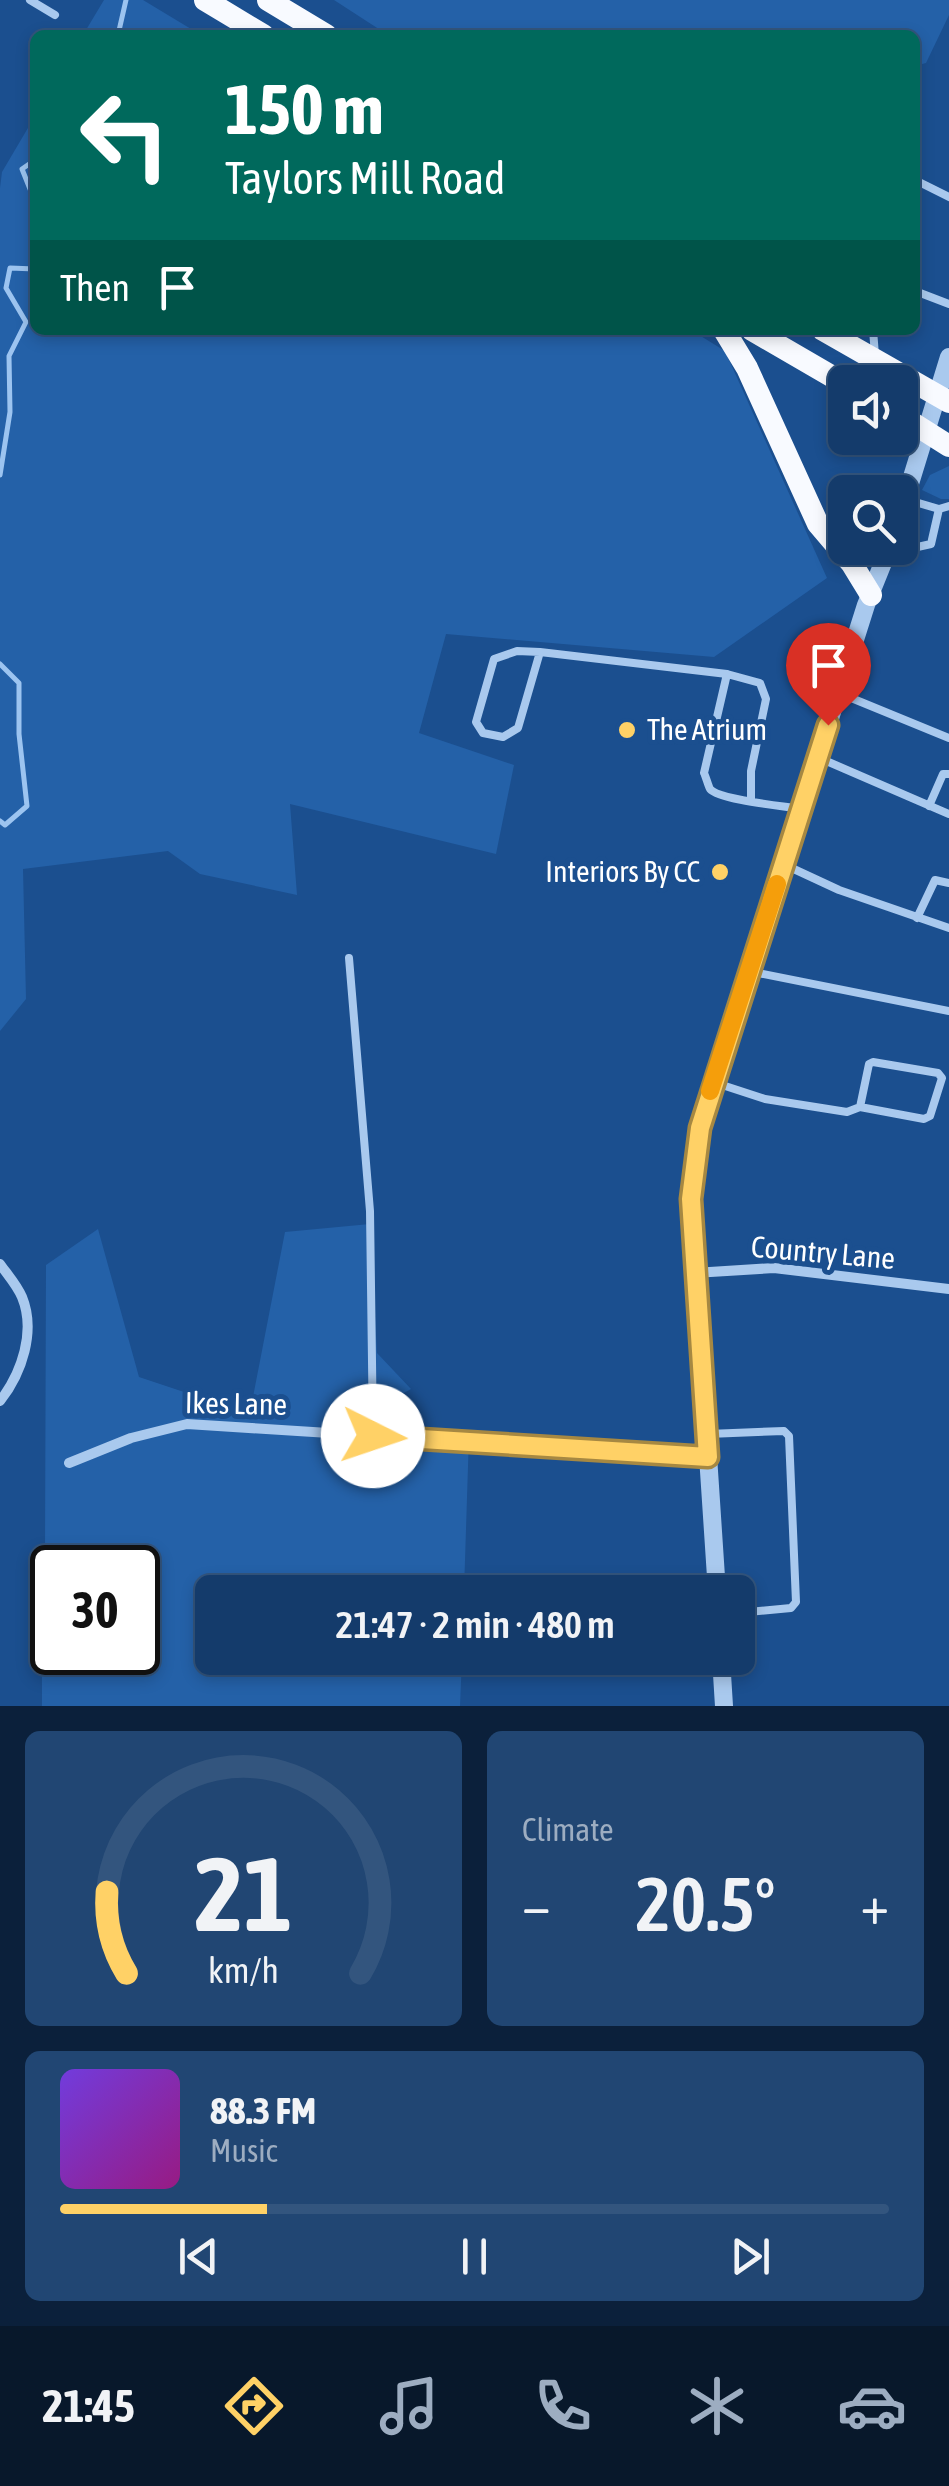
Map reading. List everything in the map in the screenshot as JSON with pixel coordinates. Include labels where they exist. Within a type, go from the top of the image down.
[{"type":"highway","points":[[205,0],[255,30]]},
{"type":"highway","points":[[268,0],[318,30]]},
{"type":"highway","points":[[727,335],[747,368],[818,524],[828,532]]},
{"type":"highway","points":[[761,335],[828,374]]},
{"type":"highway","points":[[832,335],[944,398]]},
{"type":"highway","points":[[918,427],[949,446]]},
{"type":"highway","points":[[854,565],[870,595]]},
{"type":"street","points":[[913,475],[926,433],[944,398],[949,357]]},
{"type":"street","points":[[716,1575],[694,1272],[694,1166],[712,1081],[883,565]]},
{"type":"street","points":[[0,1264],[21,1294],[26,1313],[20,1366],[0,1401]]},
{"type":"street","name":"Country Lane","points":[[694,1272],[774,1268],[949,1289]]},
{"type":"street","name":"Ikes Lane","points":[[69,1463],[130,1438],[187,1424],[708,1457]]},
{"type":"street","points":[[722,1675],[724,1706]]},
{"type":"lane","points":[[30,0],[55,14]]},
{"type":"lane","points":[[920,182],[949,197]]},
{"type":"lane","points":[[920,294],[949,304]]},
{"type":"lane","points":[[873,335],[875,359]]},
{"type":"lane","points":[[918,508],[949,506]]},
{"type":"lane","points":[[918,547],[931,544],[939,509]]},
{"type":"lane","points":[[540,652],[518,728],[503,737],[483,732],[476,722],[494,659],[517,651],[540,652],[727,674],[760,683],[766,699],[750,771],[751,800]]},
{"type":"lane","points":[[727,674],[704,773],[710,789],[725,799],[800,809]]},
{"type":"lane","points":[[839,693],[949,738]]},
{"type":"lane","points":[[818,756],[949,814]]},
{"type":"lane","points":[[929,806],[943,774],[949,774]]},
{"type":"lane","points":[[783,864],[839,890],[949,928]]},
{"type":"lane","points":[[917,918],[936,880],[949,884]]},
{"type":"lane","points":[[349,958],[370,1211],[373,1436]]},
{"type":"lane","points":[[748,971],[949,1011]]},
{"type":"lane","points":[[712,1081],[765,1100],[847,1112],[860,1106],[924,1119],[930,1116],[942,1078],[938,1073],[873,1062],[869,1064],[860,1106]]},
{"type":"lane","points":[[707,1434],[784,1431],[790,1436],[796,1602],[791,1608],[755,1612]]},
{"type":"shaded area","points":[[104,0],[143,0],[193,30],[86,30]]},
{"type":"shaded area","points":[[334,0],[949,0],[949,15],[926,63],[920,65],[920,30],[380,30]]},
{"type":"shaded area","points":[[30,124],[30,335],[699,335],[725,351],[827,578],[714,657],[446,634],[419,733],[514,765],[496,854],[290,804],[297,895],[200,874],[168,851],[23,869],[26,999],[0,1031],[2,172]]},
{"type":"shaded area","points":[[949,466],[949,499],[922,490],[930,475]]},
{"type":"shaded area","points":[[370,1224],[377,1353],[411,1389],[389,1401],[407,1432],[469,1435],[465,1575],[195,1575],[195,1675],[461,1675],[460,1706],[42,1706],[42,1675],[160,1675],[160,1545],[45,1545],[46,1265],[98,1229],[139,1377],[229,1407],[252,1402],[285,1232]]},
{"type":"waterway","points":[[119,30],[126,0]]},
{"type":"waterway","points":[[30,163],[22,169],[30,189]]},
{"type":"waterway","points":[[0,475],[10,412],[9,356],[26,322],[6,288],[10,268],[30,269]]},
{"type":"waterway","points":[[0,664],[19,683],[19,734],[27,806],[5,825],[0,821]]},
{"type":"slow traffic","points":[[710,1091],[777,884]]},
{"type":"place","name":"The Atrium","points":[[627,730]]},
{"type":"place","name":"Interiors By CC","points":[[720,872]]},
{"type":"route","points":[[373,1436],[708,1457],[691,1199],[700,1128],[828,725]]}]
